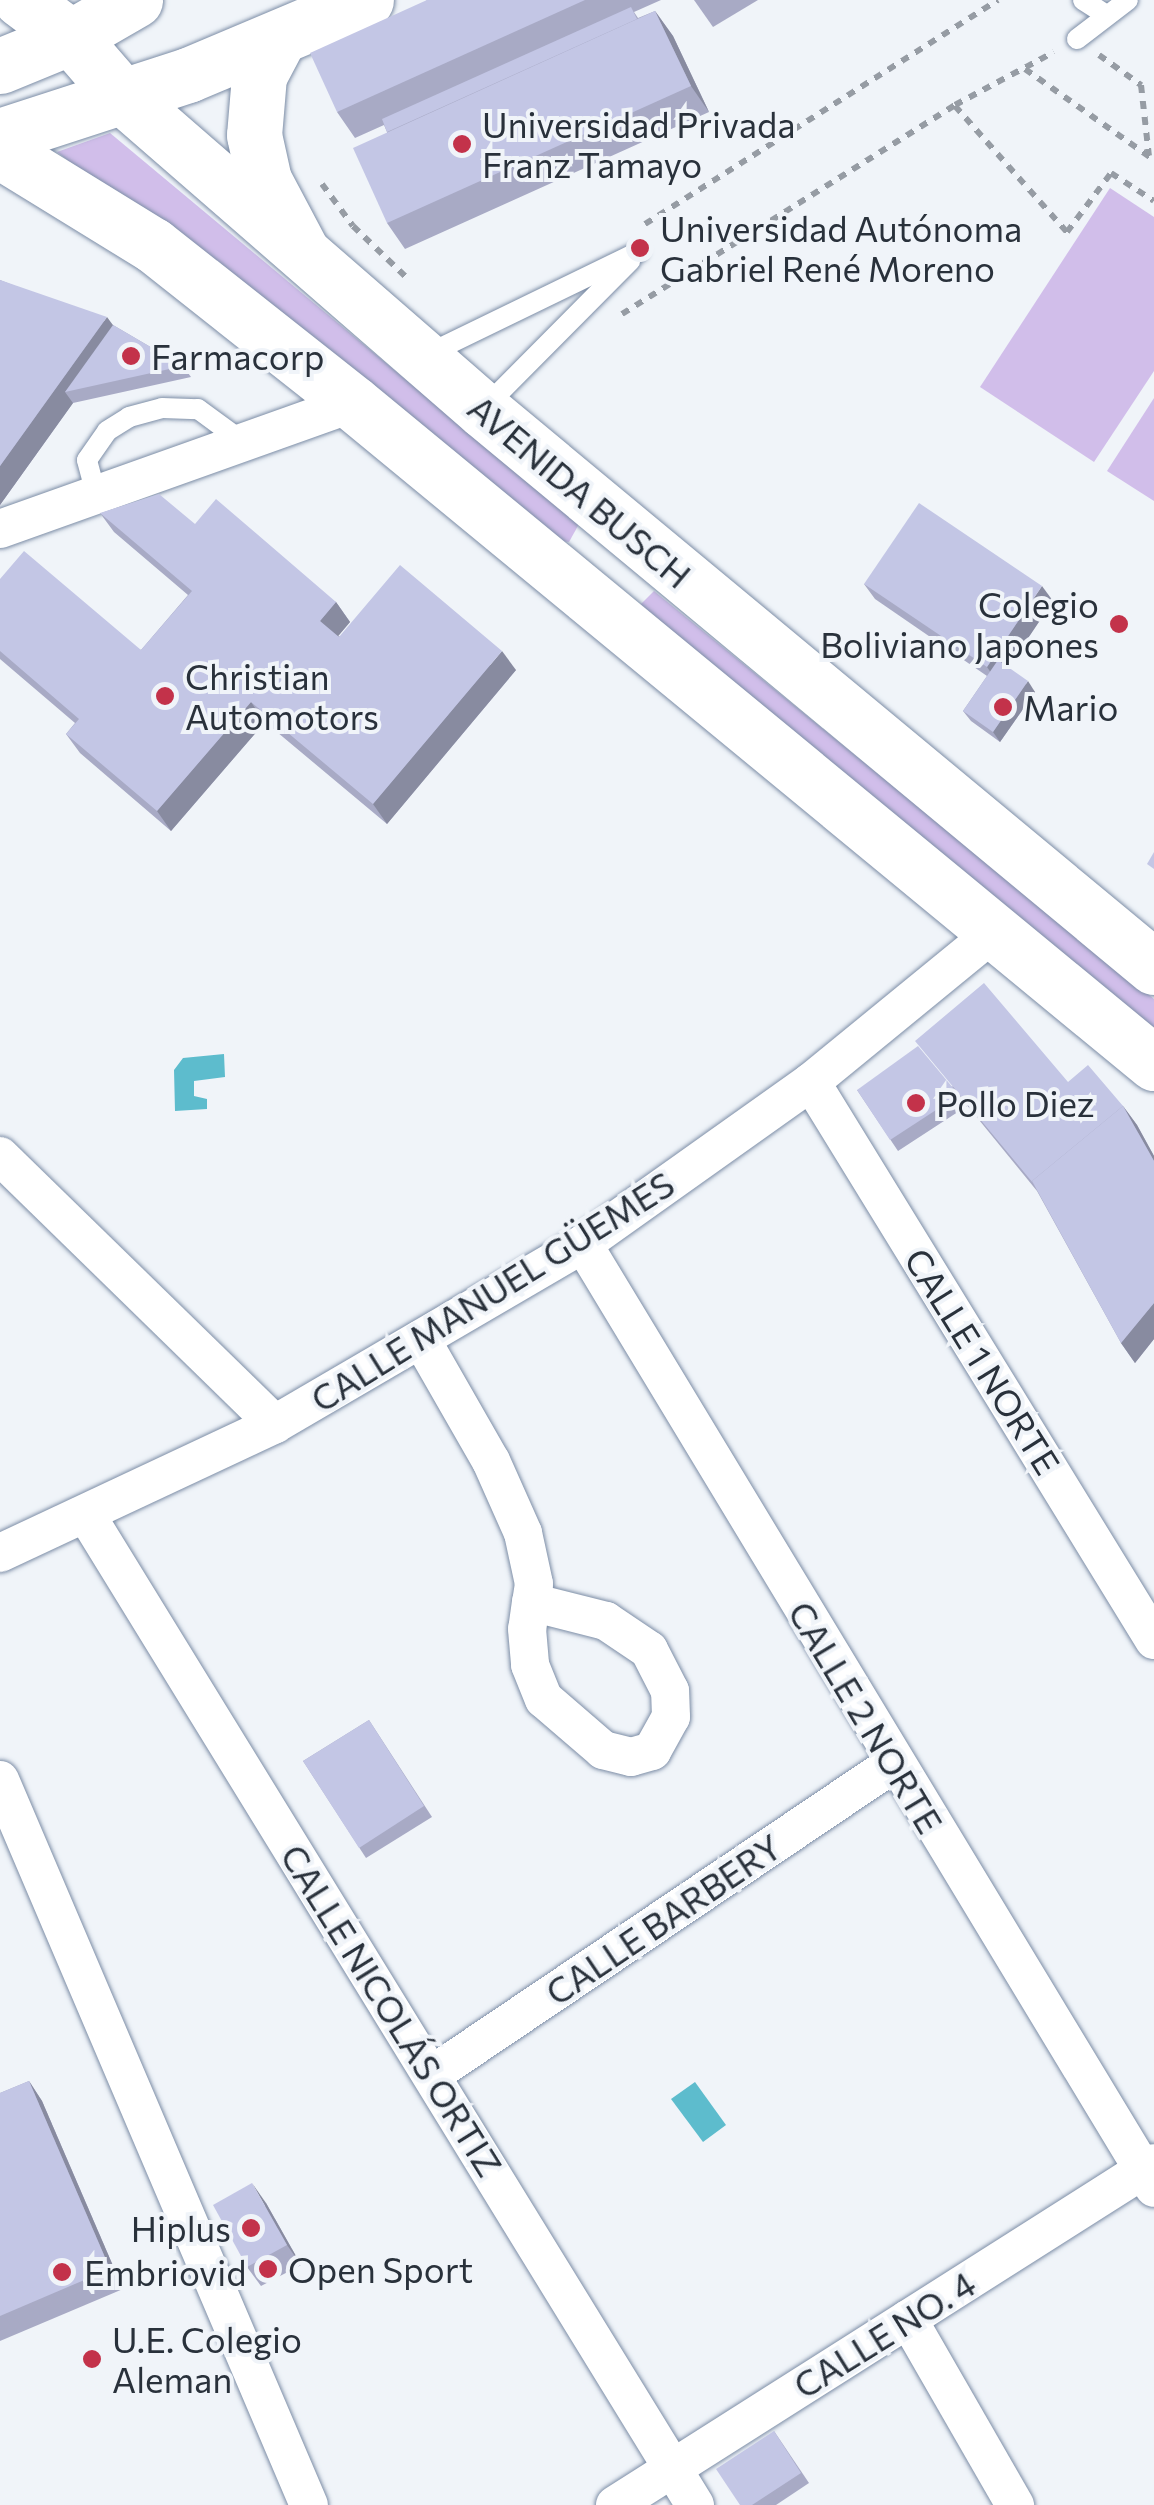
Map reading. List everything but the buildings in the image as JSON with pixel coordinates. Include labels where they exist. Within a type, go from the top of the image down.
[{"type":"main road","name":"AVENIDA BUSCH","points":[[20,0],[71,37],[123,97],[301,250],[442,345],[483,410],[1154,966]]},
{"type":"main road","points":[[0,66],[71,37],[135,0]]},
{"type":"main road","points":[[0,136],[123,97],[279,38],[366,0]]},
{"type":"main road","points":[[279,38],[259,76],[254,135],[264,180],[301,250]]},
{"type":"main road","points":[[0,150],[153,245],[352,403],[1150,1065]]},
{"type":"main road","points":[[419,458],[478,480],[579,566],[608,566],[635,539]]},
{"type":"street","points":[[0,528],[352,403]]},
{"type":"street","name":"CALLE MANUEL GÜEMES","points":[[0,1553],[87,1516],[275,1424],[583,1244],[811,1082],[994,932]]},
{"type":"street","name":"CALLE 1 NORTE","points":[[811,1082],[1154,1640]]},
{"type":"street","points":[[0,1156],[275,1424]]},
{"type":"street","name":"CALLE 2 NORTE","points":[[583,1244],[893,1764],[1150,2174]]},
{"type":"street","points":[[421,1338],[523,1533],[534,1584],[531,1602],[530,1665],[544,1700],[603,1750],[631,1758],[652,1751],[671,1717],[670,1692],[650,1650],[606,1621],[531,1602]]},
{"type":"street","name":"CALLE NICOLÁS ORTIZ","points":[[87,1516],[695,2505]]},
{"type":"street","name":"CALLE BARBERY","points":[[433,2074],[893,1764]]},
{"type":"street","points":[[0,1780],[310,2505]]},
{"type":"street","name":"CALLE NO. 4","points":[[615,2505],[908,2320],[1150,2174]]},
{"type":"street","points":[[908,2320],[1015,2505]]},
{"type":"lane","points":[[1083,0],[1106,15]]},
{"type":"lane","points":[[1077,39],[1128,0]]},
{"type":"lane","points":[[442,345],[638,252],[483,410]]},
{"type":"lane","points":[[96,494],[87,460],[107,430],[130,417],[162,408],[198,409],[243,442]]},
{"type":"path","points":[[630,233],[998,0]]},
{"type":"path","points":[[609,324],[666,281],[955,106],[1077,39],[1141,85],[1152,158]]},
{"type":"path","points":[[1024,69],[1152,158]]},
{"type":"path","points":[[955,106],[1067,232],[1111,173],[1154,201]]},
{"type":"path","points":[[314,173],[442,345]]},
{"type":"shaded area","points":[[110,133],[579,524],[569,542],[552,540],[57,152]]},
{"type":"shaded area","points":[[1110,188],[1154,217],[1154,371],[1094,462],[980,387]]},
{"type":"shaded area","points":[[1154,398],[1154,501],[1107,471]]},
{"type":"shaded area","points":[[654,591],[1154,999],[1154,1040],[639,606]]},
{"type":"water","points":[[224,1054],[225,1077],[194,1081],[194,1096],[207,1099],[207,1109],[175,1111],[174,1070],[183,1058]]},
{"type":"water","points":[[695,2082],[726,2125],[703,2142],[671,2099]]},
{"type":"place","name":"Universidad Privada Franz Tamayo","points":[[462,144]]},
{"type":"place","name":"Universidad Autónoma Gabriel René Moreno","points":[[640,248]]},
{"type":"place","name":"Farmacorp","points":[[131,356]]},
{"type":"place","name":"Colegio Boliviano Japones","points":[[1119,624]]},
{"type":"place","name":"Christian Automotors","points":[[165,696]]},
{"type":"place","name":"Mario","points":[[1003,707]]},
{"type":"place","name":"Pollo Diez","points":[[916,1103]]},
{"type":"place","name":"Hiplus","points":[[251,2228]]},
{"type":"place","name":"Open Sport","points":[[268,2269]]},
{"type":"place","name":"Embriovid","points":[[62,2272]]},
{"type":"place","name":"U.E. Colegio Aleman","points":[[92,2359]]}]
